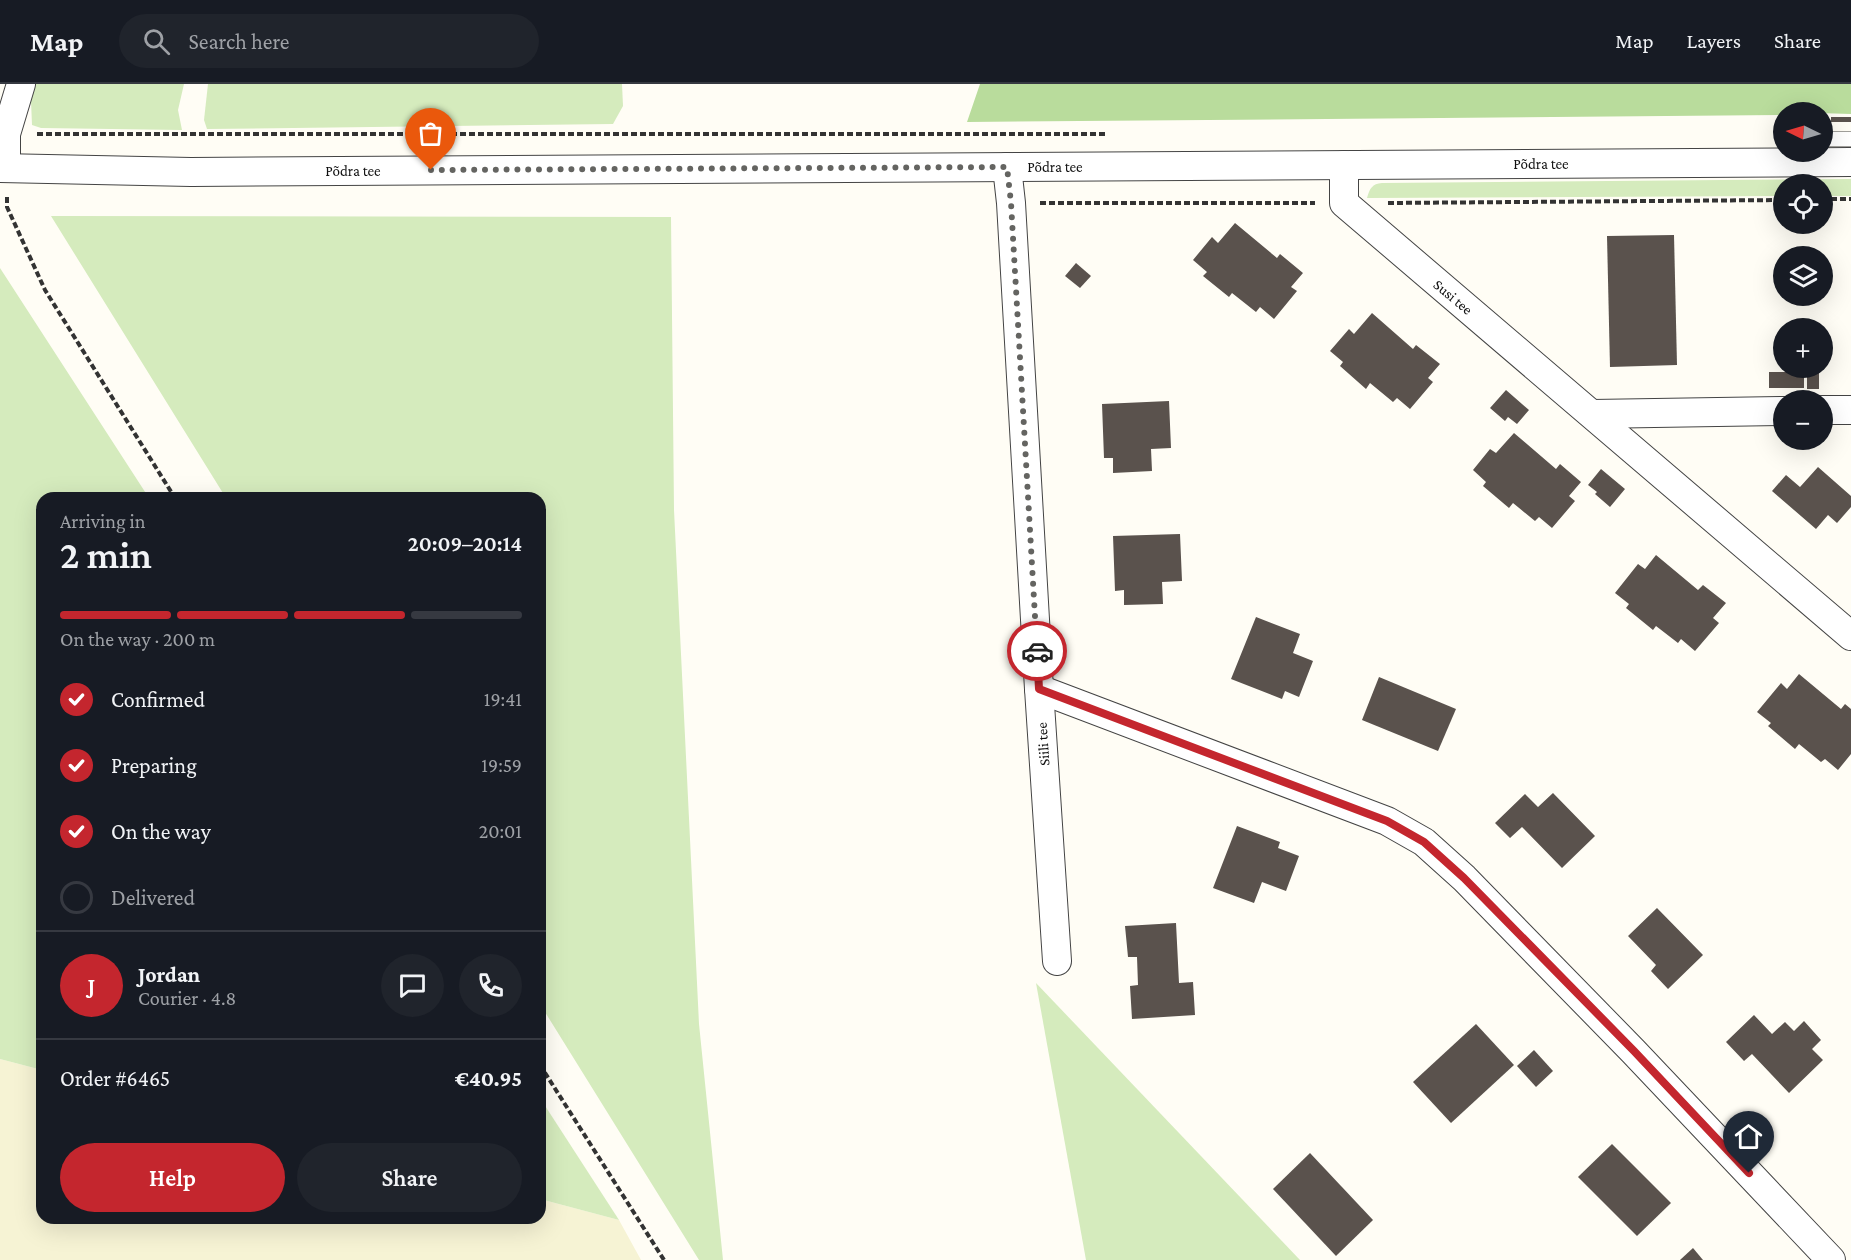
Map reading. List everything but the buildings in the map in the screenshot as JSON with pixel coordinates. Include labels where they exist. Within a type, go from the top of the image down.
[{"type":"street","points":[[3,167],[6,134],[21,84]]},
{"type":"street","name":"Põdra tee","points":[[3,167],[203,172],[1851,162]]},
{"type":"street","name":"Susi tee","points":[[1344,165],[1344,203],[1851,636]]},
{"type":"street","name":"Siili tee","points":[[1007,167],[1057,961]]},
{"type":"street","points":[[1833,410],[1851,410]]},
{"type":"street","points":[[1592,414],[1773,411]]},
{"type":"street","points":[[1039,689],[1387,821],[1424,842],[1464,878],[1634,1051],[1831,1260]]},
{"type":"lane","points":[[1833,140],[1851,139]]},
{"type":"lane","points":[[1756,163],[1773,154]]},
{"type":"path","points":[[6,134],[1110,134]]},
{"type":"path","points":[[3,167],[7,207],[45,290],[171,492]]},
{"type":"path","points":[[1833,200],[1851,199]]},
{"type":"path","points":[[546,1074],[664,1260]]},
{"type":"shaded area","points":[[0,1059],[36,1068],[36,1224],[546,1224],[546,1201],[619,1220],[641,1260],[0,1260]]},
{"type":"green space","points":[[36,84],[184,84],[178,110],[182,130],[41,128],[32,125],[31,101]]},
{"type":"green space","points":[[208,84],[622,84],[623,106],[613,124],[207,129],[204,120]]},
{"type":"green space","points":[[980,84],[1851,84],[1851,114],[1833,113],[1833,102],[1773,102],[1773,115],[967,122]]},
{"type":"green space","points":[[1833,179],[1851,179],[1851,196],[1833,196]]},
{"type":"green space","points":[[1773,180],[1773,196],[1367,198],[1372,187],[1382,183]]},
{"type":"green space","points":[[51,216],[671,217],[674,510],[699,1024],[723,1260],[699,1260],[546,1014],[546,492],[222,492]]},
{"type":"green space","points":[[0,268],[145,492],[36,492],[36,1068],[0,1059]]},
{"type":"green space","points":[[1036,983],[1300,1260],[1086,1260]]},
{"type":"green space","points":[[546,1107],[619,1220],[546,1201]]},
{"type":"way so far","points":[[431,170],[1007,167],[1037,651]]},
{"type":"route","points":[[1037,651],[1039,689],[1387,821],[1424,842],[1464,878],[1634,1051],[1749,1173]]}]
